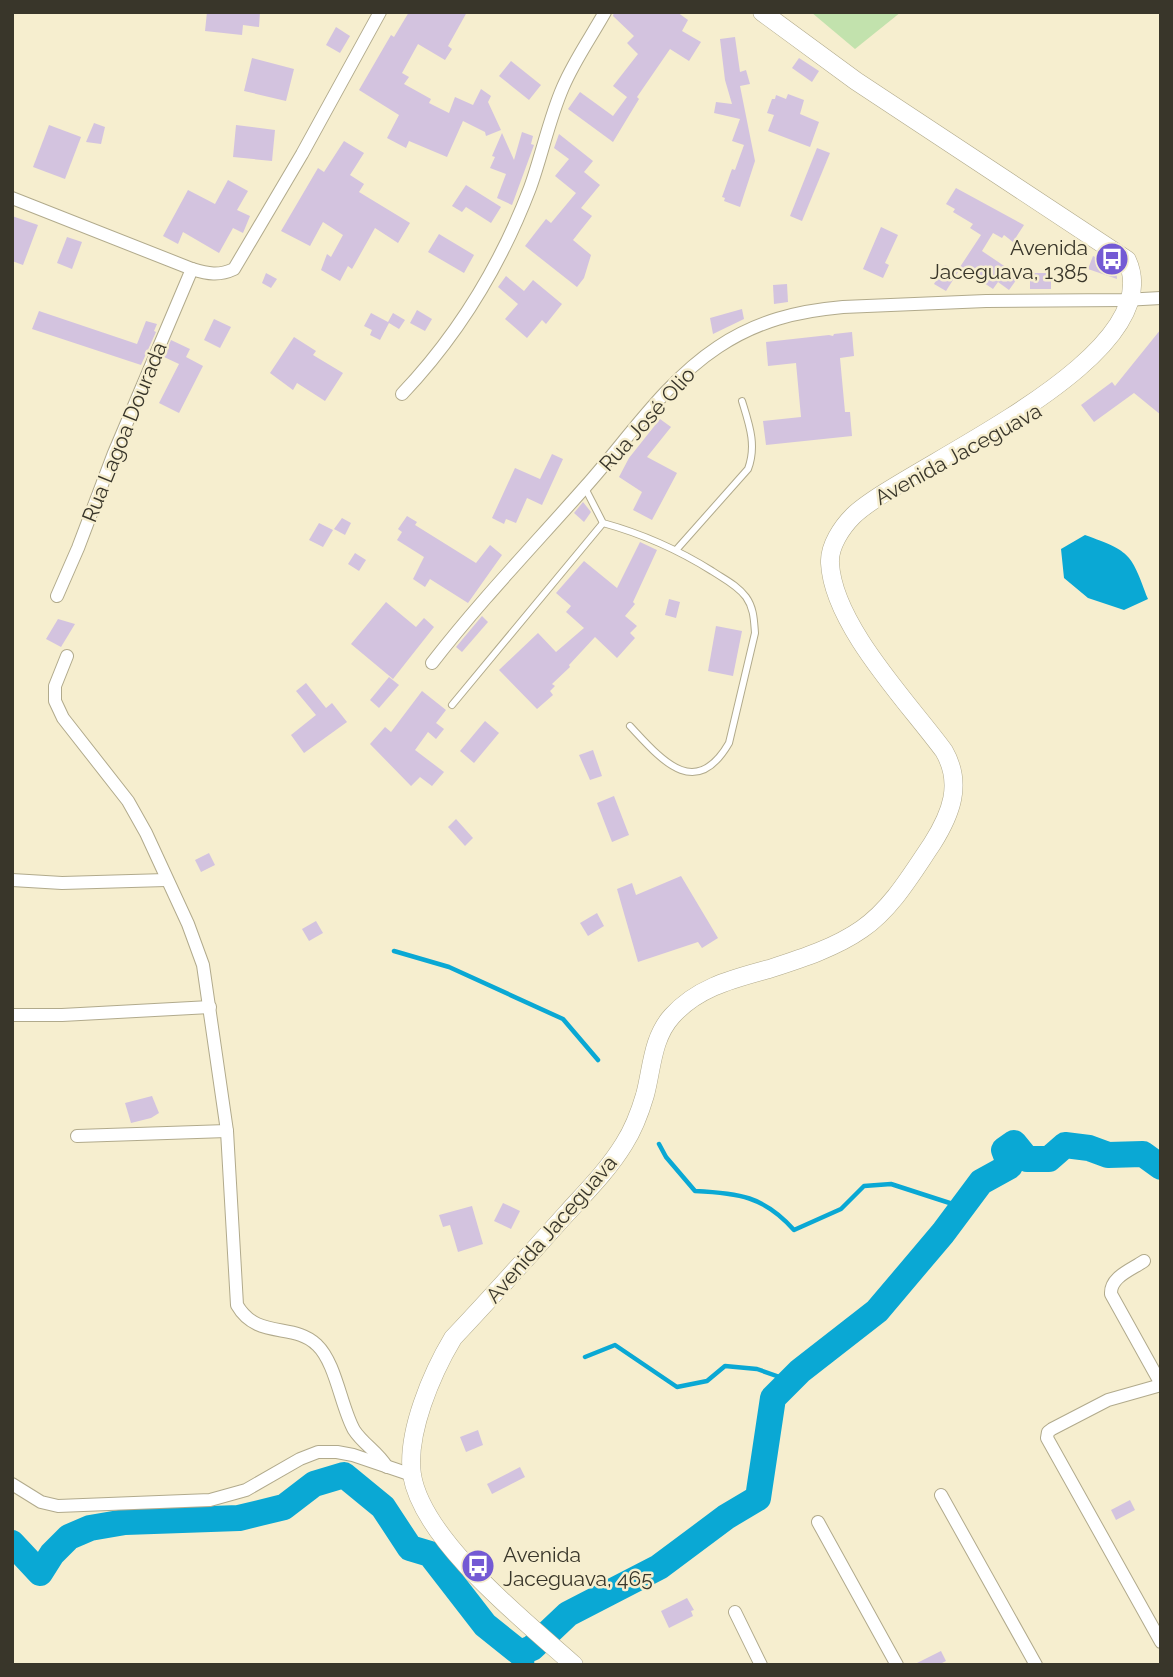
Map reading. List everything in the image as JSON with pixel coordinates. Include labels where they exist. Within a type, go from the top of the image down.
[{"type":"main road","points":[[762,12],[856,81],[1127,260],[1137,271],[1152,298]]},
{"type":"main road","name":"Avenida Jaceguava","points":[[573,1665],[443,1540],[421,1505],[412,1475],[412,1450],[438,1363],[453,1338],[591,1186],[625,1142],[645,1095],[652,1057],[669,1019],[701,992],[718,983],[818,952],[861,930],[899,893],[944,821],[954,790],[951,764],[858,637],[844,609],[834,584],[830,560],[839,533],[853,515],[873,500],[991,438],[1062,394],[1100,365],[1121,344],[1152,298]]},
{"type":"street","points":[[12,198],[192,270],[209,275],[234,269],[380,12]]},
{"type":"street","points":[[402,394],[452,334],[501,255],[530,188],[564,86],[605,12]]},
{"type":"street","name":"Rua Lagoa Dourada","points":[[57,596],[192,270]]},
{"type":"street","name":"Rua José Olio","points":[[432,663],[483,599],[585,488],[676,382],[717,347],[758,324],[821,309],[844,307],[1152,298]]},
{"type":"street","points":[[67,656],[55,686],[55,701],[63,718],[128,801],[146,833],[204,965],[227,1131],[237,1305],[244,1317],[253,1324],[288,1332],[318,1345],[328,1363],[354,1429],[382,1458],[387,1467]]},
{"type":"street","points":[[12,880],[62,883],[166,880]]},
{"type":"street","points":[[12,1015],[210,1007]]},
{"type":"street","points":[[77,1136],[227,1131]]},
{"type":"street","points":[[1144,1261],[1114,1281],[1110,1286],[1111,1294],[1161,1385],[1108,1400],[1052,1429],[1047,1438],[1161,1642]]},
{"type":"street","points":[[12,1484],[41,1502],[58,1506],[210,1500],[246,1490],[300,1459],[318,1452],[345,1453],[412,1475]]},
{"type":"street","points":[[942,1495],[1036,1665]]},
{"type":"street","points":[[818,1522],[897,1665]]},
{"type":"street","points":[[735,1612],[761,1665]]},
{"type":"lane","points":[[677,550],[748,469],[754,444],[742,401]]},
{"type":"lane","points":[[585,488],[603,523],[654,539],[736,586],[748,599],[754,616],[755,634],[729,743],[721,756],[710,766],[697,772],[682,771],[669,765],[630,726]]},
{"type":"lane","points":[[452,705],[603,523]]},
{"type":"green space","points":[[811,12],[901,12],[855,49]]},
{"type":"water","points":[[1085,535],[1128,556],[1138,572],[1148,599],[1124,610],[1088,598],[1064,578],[1061,549]]},
{"type":"building","points":[[207,12],[260,12],[259,27],[243,25],[242,35],[205,31]]},
{"type":"building","points":[[409,12],[467,12],[448,46],[452,49],[445,60],[418,44],[402,73],[409,77],[404,84],[431,99],[429,103],[449,113],[455,97],[473,105],[481,89],[491,96],[488,102],[501,130],[486,136],[485,132],[463,121],[447,157],[409,141],[406,148],[387,138],[399,115],[359,90],[391,35],[394,37]]},
{"type":"building","points":[[614,12],[677,12],[688,20],[682,31],[701,42],[689,61],[670,49],[637,97],[639,99],[613,142],[568,109],[580,92],[613,116],[627,97],[613,86],[638,54],[627,43],[634,36],[613,16]]},
{"type":"building","points":[[336,27],[350,36],[340,53],[326,45]]},
{"type":"building","points":[[735,37],[740,72],[746,70],[750,84],[740,86],[755,161],[740,207],[724,201],[725,198],[722,197],[744,145],[732,141],[740,119],[714,113],[716,102],[732,104],[725,80],[720,39]]},
{"type":"building","points":[[252,58],[294,69],[286,101],[244,91]]},
{"type":"building","points":[[799,58],[819,71],[812,82],[792,68]]},
{"type":"building","points":[[511,61],[541,85],[529,100],[499,76]]},
{"type":"building","points":[[788,94],[804,100],[800,114],[819,122],[810,147],[768,131],[774,115],[767,113],[772,99],[775,99],[776,95],[786,99]]},
{"type":"building","points":[[94,123],[105,127],[101,144],[86,142]]},
{"type":"building","points":[[49,125],[81,137],[65,179],[33,167]]},
{"type":"building","points":[[236,125],[275,130],[272,161],[233,157]]},
{"type":"building","points":[[522,132],[533,136],[531,144],[534,145],[512,205],[497,198],[506,174],[490,168],[502,133],[514,160]]},
{"type":"building","points":[[559,134],[593,161],[584,172],[600,185],[581,208],[592,216],[573,240],[591,255],[584,278],[577,287],[525,246],[546,219],[551,223],[576,193],[555,176],[569,159],[554,148]]},
{"type":"building","points":[[344,141],[364,153],[350,175],[364,184],[359,192],[410,223],[398,243],[375,228],[352,269],[348,266],[340,281],[321,270],[327,254],[331,257],[343,235],[323,222],[310,246],[281,231],[318,168],[324,172]]},
{"type":"building","points":[[817,148],[830,153],[802,221],[790,216]]},
{"type":"building","points":[[228,180],[248,191],[237,210],[250,216],[243,233],[233,228],[219,253],[183,232],[178,244],[163,236],[188,190],[215,204]]},
{"type":"building","points":[[466,185],[501,207],[491,223],[466,207],[462,212],[452,206]]},
{"type":"building","points":[[956,188],[1024,225],[1013,242],[1004,235],[1002,238],[993,233],[982,251],[1019,276],[1009,290],[998,282],[993,289],[981,281],[979,284],[958,270],[981,235],[970,228],[973,224],[953,212],[955,209],[946,204]]},
{"type":"building","points":[[12,216],[38,225],[23,265],[12,261]]},
{"type":"building","points":[[881,227],[898,235],[885,263],[889,265],[883,278],[863,269]]},
{"type":"building","points":[[439,234],[474,255],[464,273],[428,252]]},
{"type":"building","points":[[67,237],[82,242],[72,269],[57,263]]},
{"type":"building","points":[[1093,256],[1116,267],[1117,279],[1088,269]]},
{"type":"building","points":[[945,265],[958,272],[946,291],[934,284]]},
{"type":"building","points":[[266,273],[277,279],[271,288],[262,283]]},
{"type":"building","points":[[1030,273],[1051,273],[1051,289],[1030,289]]},
{"type":"building","points":[[506,276],[524,291],[533,280],[562,304],[546,324],[542,320],[527,338],[505,319],[518,304],[498,287]]},
{"type":"building","points":[[787,284],[788,302],[774,304],[773,285]]},
{"type":"building","points":[[742,309],[744,319],[713,334],[710,318]]},
{"type":"building","points":[[417,310],[432,319],[425,331],[410,323]]},
{"type":"building","points":[[39,311],[137,344],[146,321],[157,324],[154,331],[156,332],[141,365],[32,329]]},
{"type":"building","points":[[371,313],[388,322],[393,313],[405,320],[399,329],[389,323],[380,340],[370,335],[372,330],[364,326]]},
{"type":"building","points":[[214,319],[231,327],[220,348],[204,340]]},
{"type":"building","points":[[1161,329],[1161,415],[1134,393],[1094,422],[1081,405],[1112,382],[1115,386]]},
{"type":"building","points":[[852,332],[854,356],[840,358],[845,412],[850,412],[852,436],[766,445],[763,421],[801,417],[796,363],[768,366],[766,342]]},
{"type":"building","points":[[294,337],[316,351],[313,355],[343,373],[325,401],[297,383],[293,390],[270,373]]},
{"type":"building","points":[[171,340],[190,349],[186,357],[203,366],[179,413],[159,403],[179,364],[164,357]]},
{"type":"building","points":[[660,419],[671,427],[647,457],[677,473],[652,520],[633,510],[642,492],[619,477],[629,458]]},
{"type":"building","points":[[552,454],[563,459],[542,505],[527,498],[516,523],[506,519],[504,524],[492,518],[515,468],[540,479]]},
{"type":"building","points":[[583,502],[591,512],[584,522],[574,513]]},
{"type":"building","points":[[407,516],[417,522],[415,525],[476,563],[490,545],[502,555],[468,603],[430,579],[425,587],[413,579],[424,557],[397,540],[402,532],[398,529]]},
{"type":"building","points":[[342,518],[351,523],[345,535],[334,529]]},
{"type":"building","points":[[319,523],[333,530],[323,547],[309,540]]},
{"type":"building","points":[[640,542],[657,550],[633,602],[635,604],[625,616],[637,626],[630,633],[635,638],[617,658],[595,637],[552,684],[555,686],[550,691],[553,695],[537,709],[499,670],[538,633],[556,652],[584,628],[566,612],[571,606],[556,593],[584,561],[617,588]]},
{"type":"building","points":[[355,553],[366,560],[359,571],[348,564]]},
{"type":"building","points":[[669,599],[680,602],[676,618],[665,615]]},
{"type":"building","points":[[386,602],[416,627],[424,618],[434,627],[393,679],[351,644]]},
{"type":"building","points":[[482,616],[488,622],[462,652],[456,647]]},
{"type":"building","points":[[58,619],[75,624],[61,647],[46,639]]},
{"type":"building","points":[[716,626],[742,631],[733,676],[708,671]]},
{"type":"building","points":[[389,677],[399,685],[379,708],[370,700]]},
{"type":"building","points":[[306,683],[326,708],[332,703],[347,722],[304,753],[291,735],[316,715],[296,691]]},
{"type":"building","points":[[422,691],[446,710],[436,723],[444,729],[436,739],[428,732],[415,750],[444,772],[432,786],[420,777],[411,786],[370,744],[385,727],[391,732]]},
{"type":"building","points":[[485,721],[499,733],[474,763],[460,751]]},
{"type":"building","points":[[593,750],[602,776],[590,780],[579,755]]},
{"type":"building","points":[[614,796],[629,835],[612,842],[597,803]]},
{"type":"building","points":[[456,819],[473,838],[465,846],[448,827]]},
{"type":"building","points":[[209,853],[215,865],[201,872],[195,860]]},
{"type":"building","points":[[681,876],[718,938],[702,948],[698,942],[638,962],[617,889],[632,883],[636,895]]},
{"type":"building","points":[[597,913],[604,926],[588,936],[580,923]]},
{"type":"building","points":[[316,921],[323,933],[309,941],[302,929]]},
{"type":"building","points":[[152,1096],[159,1113],[131,1123],[125,1103]]},
{"type":"building","points":[[503,1203],[520,1211],[511,1229],[494,1221]]},
{"type":"building","points":[[472,1206],[483,1244],[458,1252],[450,1225],[443,1227],[439,1215]]},
{"type":"building","points":[[478,1430],[483,1445],[466,1452],[460,1437]]},
{"type":"building","points":[[520,1467],[525,1477],[492,1494],[487,1484]]},
{"type":"building","points":[[1130,1500],[1135,1510],[1116,1520],[1111,1510]]},
{"type":"building","points":[[687,1598],[694,1610],[691,1611],[693,1616],[669,1628],[661,1611]]},
{"type":"building","points":[[941,1651],[946,1661],[938,1665],[913,1665]]},
{"type":"waterway","points":[[394,951],[449,967],[563,1019],[598,1060]]},
{"type":"waterway","points":[[12,1543],[40,1573],[52,1554],[69,1537],[90,1528],[125,1522],[239,1518],[284,1507],[314,1484],[344,1475],[383,1507],[410,1548],[430,1554],[485,1625],[520,1653],[532,1648],[568,1614],[659,1567],[726,1517],[758,1498],[773,1398],[800,1371],[877,1311],[943,1233],[981,1182],[1010,1166],[1004,1150],[1014,1143],[1027,1159],[1049,1159],[1065,1145],[1089,1148],[1108,1155],[1143,1154],[1161,1167]]},
{"type":"waterway","points":[[659,1144],[666,1157],[695,1191],[749,1198],[772,1210],[794,1230],[841,1209],[864,1186],[891,1184],[962,1207]]},
{"type":"waterway","points":[[585,1357],[615,1345],[677,1387],[707,1381],[725,1366],[757,1369],[791,1381]]},
{"type":"waterway","points":[[532,1648],[532,1665]]},
{"type":"place","name":"Avenida Jaceguava, 1385","points":[[1112,259]]},
{"type":"place","name":"Avenida Jaceguava, 465","points":[[478,1566]]}]
